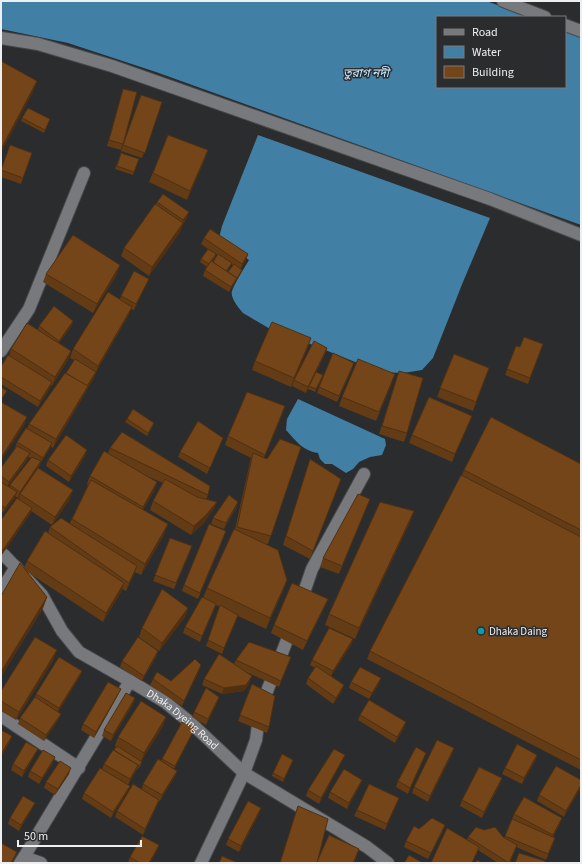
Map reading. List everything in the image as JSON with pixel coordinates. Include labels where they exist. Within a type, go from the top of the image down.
[{"type":"street","points":[[503,1],[542,16]]},
{"type":"street","points":[[566,25],[581,31]]},
{"type":"street","points":[[1,38],[38,44],[112,66],[490,199],[581,235]]},
{"type":"street","points":[[1,350],[29,309],[84,173]]},
{"type":"street","points":[[201,863],[244,773],[256,740],[260,709],[282,653],[312,568],[364,474]]},
{"type":"street","name":"Dhaka Dyeing Road","points":[[1,553],[42,595],[62,631],[79,652],[164,702],[192,724],[244,773],[367,847],[388,863]]},
{"type":"street","points":[[1,591],[16,567]]},
{"type":"street","points":[[41,863],[22,860],[130,681]]},
{"type":"street","points":[[1,716],[78,768]]},
{"type":"water","name":"তুরাগ নদী","points":[[1,1],[486,1],[529,16],[436,16],[436,88],[566,88],[566,29],[581,34],[581,225],[156,72],[68,43],[1,29]]},
{"type":"water","points":[[258,135],[490,218],[433,358],[422,370],[403,373],[380,372],[293,337],[277,333],[243,313],[237,306],[232,297],[232,291],[249,260],[219,238],[222,226]]},
{"type":"water","points":[[298,399],[385,439],[386,445],[382,455],[370,457],[359,462],[353,469],[346,473],[332,464],[325,464],[320,459],[318,453],[304,448],[286,430],[287,419]]},
{"type":"building","points":[[1,61],[37,81],[1,149]]},
{"type":"building","points":[[123,89],[137,92],[123,144],[109,140]]},
{"type":"building","points":[[141,95],[162,102],[145,153],[123,145]]},
{"type":"building","points":[[28,108],[50,119],[45,130],[22,118]]},
{"type":"building","points":[[168,135],[208,150],[190,191],[153,173]]},
{"type":"building","points":[[10,145],[32,153],[23,178],[1,170]]},
{"type":"building","points":[[121,153],[139,159],[134,172],[117,166]]},
{"type":"building","points":[[163,194],[189,212],[183,220],[157,202]]},
{"type":"building","points":[[155,204],[183,223],[152,267],[124,248]]},
{"type":"building","points":[[210,229],[248,254],[242,264],[204,238]]},
{"type":"building","points":[[73,235],[120,265],[97,304],[46,274]]},
{"type":"building","points":[[208,249],[216,254],[209,264],[201,259]]},
{"type":"building","points":[[218,254],[232,263],[226,271],[213,262]]},
{"type":"building","points":[[211,261],[237,278],[231,287],[205,270]]},
{"type":"building","points":[[234,264],[242,270],[237,278],[228,272]]},
{"type":"building","points":[[134,271],[149,279],[136,304],[121,296]]},
{"type":"building","points":[[108,292],[132,307],[98,366],[73,349]]},
{"type":"building","points":[[54,306],[73,321],[59,341],[39,326]]},
{"type":"building","points":[[272,322],[311,338],[294,378],[255,361]]},
{"type":"building","points":[[27,323],[71,351],[55,377],[11,349]]},
{"type":"building","points":[[524,337],[543,344],[530,378],[507,369],[516,346],[520,347]]},
{"type":"building","points":[[314,341],[327,348],[308,387],[294,380]]},
{"type":"building","points":[[333,353],[354,363],[339,396],[319,387]]},
{"type":"building","points":[[454,354],[489,368],[476,402],[440,388]]},
{"type":"building","points":[[8,355],[52,382],[40,401],[1,377],[1,367]]},
{"type":"building","points":[[75,359],[96,372],[87,386],[66,373]]},
{"type":"building","points":[[358,359],[395,374],[379,412],[342,397]]},
{"type":"building","points":[[399,371],[423,378],[407,433],[382,426]]},
{"type":"building","points":[[316,372],[323,375],[316,389],[309,386]]},
{"type":"building","points":[[65,373],[88,386],[56,439],[29,424]]},
{"type":"building","points":[[1,387],[7,391],[1,400]]},
{"type":"building","points":[[247,392],[285,406],[265,455],[228,436]]},
{"type":"building","points":[[429,397],[472,416],[455,454],[412,435]]},
{"type":"building","points":[[1,402],[27,417],[1,458]]},
{"type":"building","points":[[133,409],[154,423],[148,433],[127,419]]},
{"type":"building","points":[[491,417],[581,464],[581,530],[464,470]]},
{"type":"building","points":[[198,421],[223,438],[210,468],[180,452]]},
{"type":"building","points":[[26,428],[52,443],[43,458],[17,442]]},
{"type":"building","points":[[122,432],[210,486],[208,495],[110,448]]},
{"type":"building","points":[[66,435],[87,450],[71,476],[48,460]]},
{"type":"building","points":[[280,439],[301,447],[271,536],[237,527],[253,453],[267,459]]},
{"type":"building","points":[[17,446],[30,453],[9,482],[1,476],[1,468]]},
{"type":"building","points":[[104,451],[157,482],[143,507],[90,476]]},
{"type":"building","points":[[32,457],[41,461],[20,492],[10,485]]},
{"type":"building","points":[[310,459],[341,479],[313,551],[286,536]]},
{"type":"building","points":[[38,468],[73,490],[55,517],[20,494]]},
{"type":"building","name":"Dhaka Daing","points":[[461,475],[581,537],[581,760],[370,651]]},
{"type":"building","points":[[165,479],[197,497],[217,502],[194,526],[153,501]]},
{"type":"building","points":[[91,480],[168,524],[145,564],[72,519]]},
{"type":"building","points":[[1,482],[17,492],[5,508],[1,505]]},
{"type":"building","points":[[358,494],[370,499],[342,566],[323,558]]},
{"type":"building","points":[[229,495],[238,502],[226,523],[213,518]]},
{"type":"building","points":[[17,498],[32,508],[3,550],[1,549],[1,520]]},
{"type":"building","points":[[380,502],[414,511],[359,628],[329,614]]},
{"type":"building","points":[[61,518],[137,566],[129,583],[50,527]]},
{"type":"building","points":[[209,524],[226,531],[200,593],[184,585]]},
{"type":"building","points":[[234,529],[278,550],[287,580],[270,618],[207,588]]},
{"type":"building","points":[[45,531],[124,583],[106,613],[27,561]]},
{"type":"building","points":[[170,538],[192,546],[176,583],[155,575]]},
{"type":"building","points":[[20,563],[47,597],[1,672],[1,596]]},
{"type":"building","points":[[292,583],[328,599],[307,641],[274,625]]},
{"type":"building","points":[[162,589],[188,608],[162,643],[142,628]]},
{"type":"building","points":[[202,597],[216,604],[202,636],[185,627]]},
{"type":"building","points":[[220,605],[238,615],[224,648],[208,640]]},
{"type":"building","points":[[329,628],[353,639],[333,671],[312,660]]},
{"type":"building","points":[[35,637],[57,650],[19,712],[1,701],[1,691]]},
{"type":"building","points":[[138,637],[158,651],[144,676],[122,661]]},
{"type":"building","points":[[249,642],[291,657],[281,681],[236,660]]},
{"type":"building","points":[[219,654],[252,676],[246,685],[224,688],[204,679]]},
{"type":"building","points":[[59,657],[82,671],[59,708],[36,694]]},
{"type":"building","points":[[195,659],[201,665],[184,701],[153,679],[157,672],[171,681]]},
{"type":"building","points":[[316,666],[344,685],[336,698],[308,678]]},
{"type":"building","points":[[360,667],[381,678],[372,693],[351,682]]},
{"type":"building","points":[[108,682],[121,689],[96,732],[83,724]]},
{"type":"building","points":[[252,684],[275,696],[269,727],[240,715]]},
{"type":"building","points":[[206,688],[219,697],[208,719],[194,712]]},
{"type":"building","points":[[126,693],[135,698],[113,735],[104,730]]},
{"type":"building","points":[[35,697],[61,714],[46,735],[20,718]]},
{"type":"building","points":[[369,700],[406,722],[397,737],[360,715]]},
{"type":"building","points":[[141,701],[166,717],[144,753],[118,737]]},
{"type":"building","points":[[182,722],[195,728],[175,766],[162,759]]},
{"type":"building","points":[[1,730],[12,736],[1,754]]},
{"type":"building","points":[[437,740],[454,748],[430,796],[414,787]]},
{"type":"building","points":[[26,742],[38,749],[24,771],[13,764]]},
{"type":"building","points":[[517,744],[537,755],[524,778],[505,768]]},
{"type":"building","points":[[117,746],[142,762],[138,767],[138,765],[114,750]]},
{"type":"building","points":[[416,747],[426,753],[410,788],[398,781]]},
{"type":"building","points":[[334,749],[345,755],[321,798],[308,790]]},
{"type":"building","points":[[43,750],[55,757],[42,778],[30,771]]},
{"type":"building","points":[[113,750],[138,765],[130,779],[104,764]]},
{"type":"building","points":[[282,754],[293,760],[284,779],[273,773]]},
{"type":"building","points":[[158,759],[177,771],[162,795],[143,784]]},
{"type":"building","points":[[60,761],[71,768],[58,789],[46,782]]},
{"type":"building","points":[[556,766],[581,780],[581,785],[566,811],[539,795]]},
{"type":"building","points":[[479,767],[502,778],[484,812],[462,800]]},
{"type":"building","points":[[100,768],[130,786],[113,812],[84,793]]},
{"type":"building","points":[[344,769],[362,780],[349,803],[330,792]]},
{"type":"building","points":[[133,784],[159,800],[145,829],[117,811]]},
{"type":"building","points":[[369,784],[399,798],[387,824],[357,810]]},
{"type":"building","points":[[23,796],[35,803],[21,825],[10,818]]},
{"type":"building","points":[[524,797],[562,818],[553,835],[514,814]]},
{"type":"building","points":[[248,801],[261,808],[241,846],[228,839]]},
{"type":"building","points":[[298,806],[328,819],[317,863],[280,863]]},
{"type":"building","points":[[432,818],[445,825],[431,853],[406,841],[414,826],[419,829]]},
{"type":"building","points":[[512,819],[555,838],[548,854],[505,836]]},
{"type":"building","points":[[476,827],[484,830],[495,827],[503,837],[517,845],[509,863],[468,837]]},
{"type":"building","points":[[447,828],[479,847],[472,863],[431,863]]},
{"type":"building","points":[[329,835],[359,849],[353,863],[317,862]]},
{"type":"building","points":[[142,836],[159,845],[149,863],[140,863],[130,857]]},
{"type":"building","points":[[1,843],[17,852],[11,863],[1,863]]},
{"type":"building","points":[[519,853],[545,861],[545,863],[515,863]]},
{"type":"building","points":[[409,855],[423,863],[404,863]]},
{"type":"building","points":[[222,856],[238,863],[219,863]]},
{"type":"place","name":"Dhaka Daing","points":[[481,631]]}]
